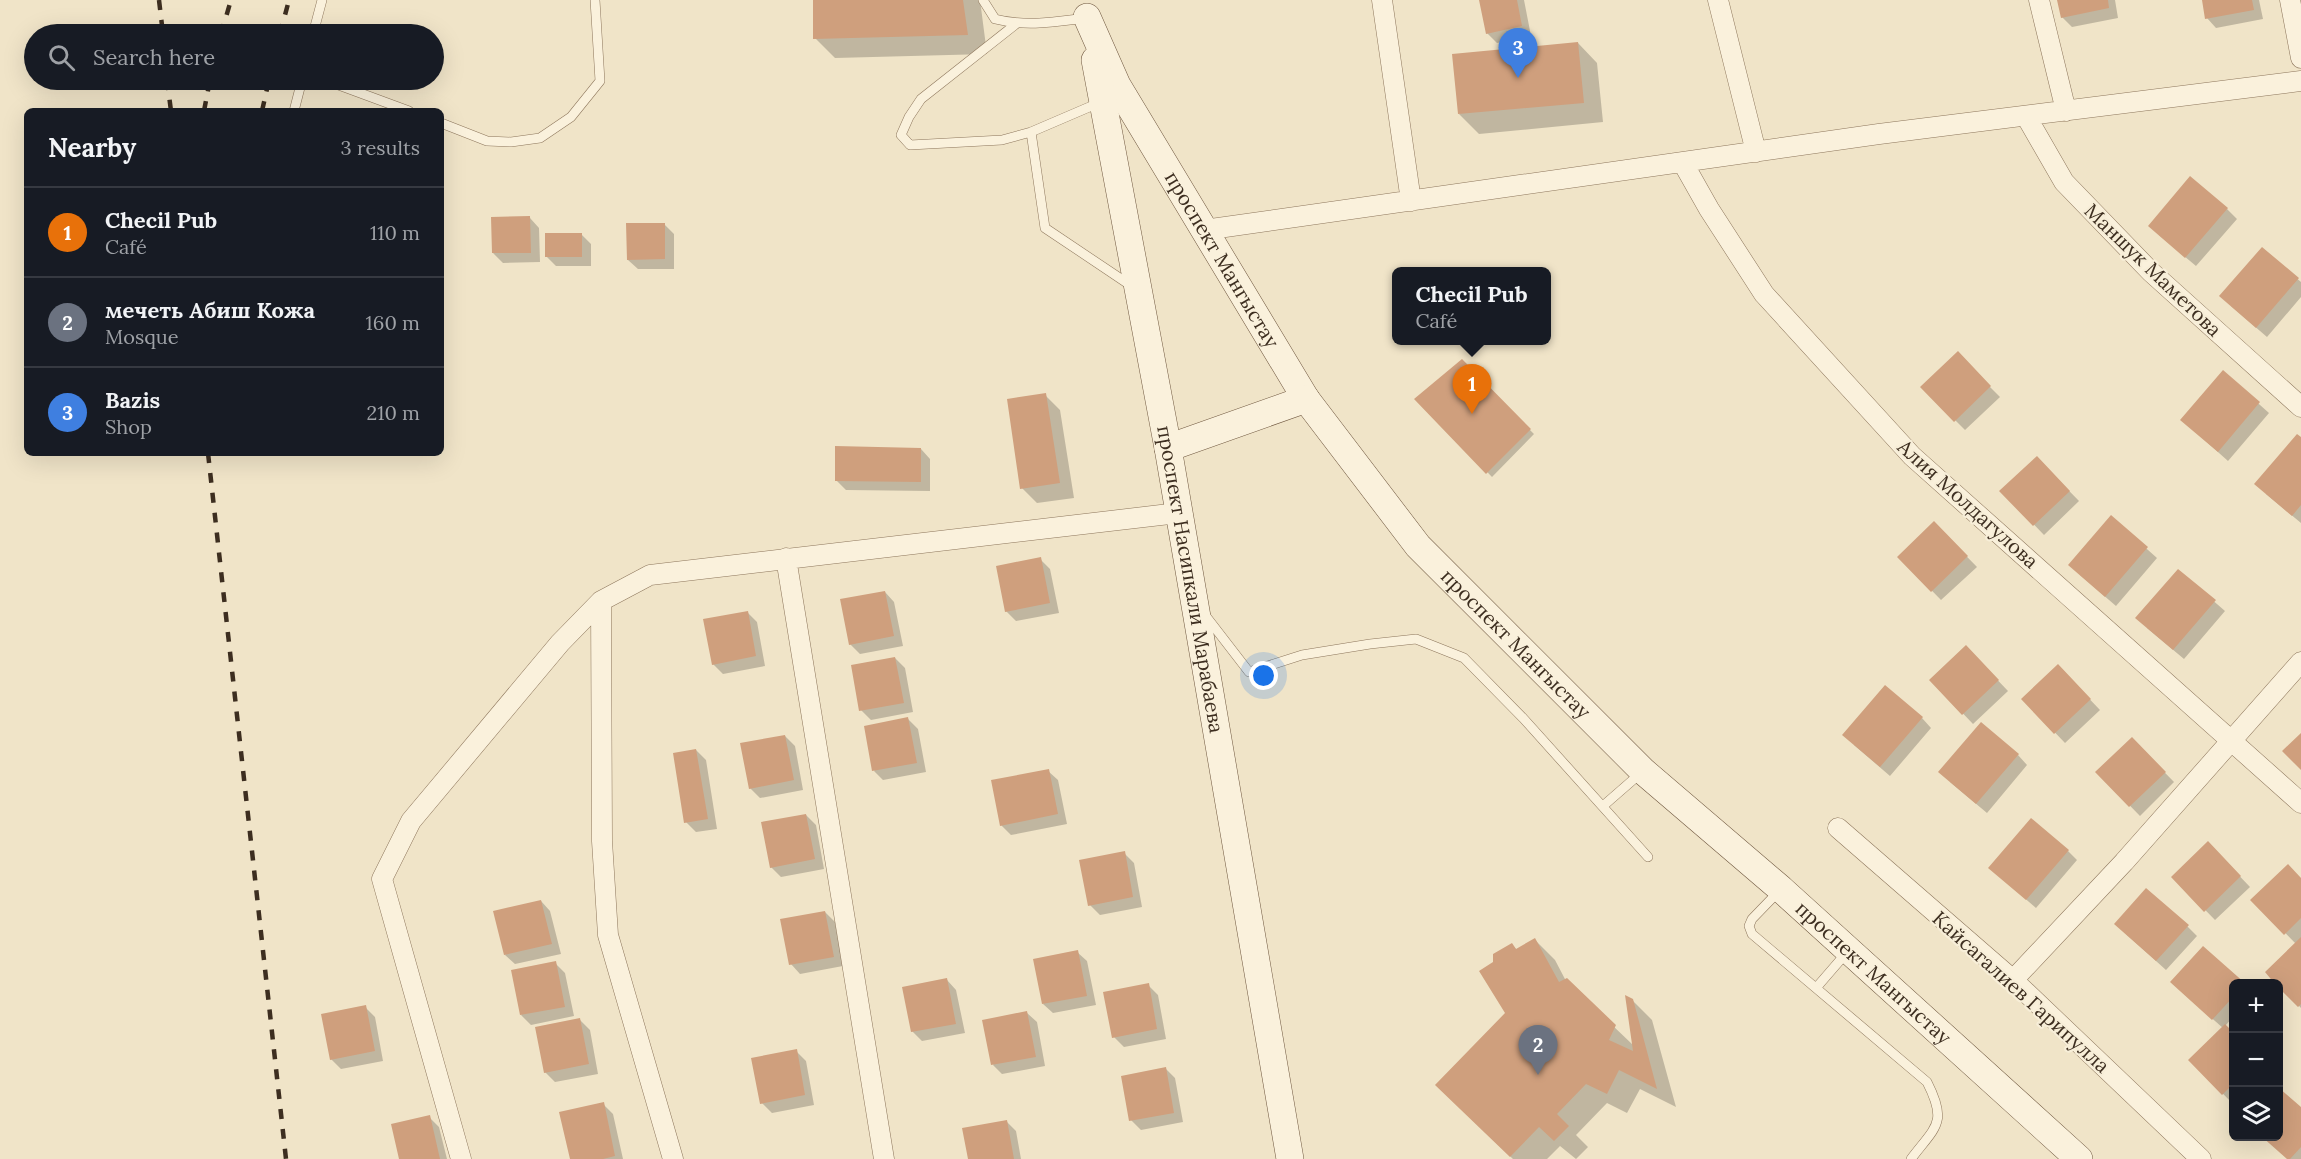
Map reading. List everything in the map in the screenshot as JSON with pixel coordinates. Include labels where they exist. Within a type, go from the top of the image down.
[{"type":"street","points":[[1382,0],[1411,201]]},
{"type":"street","points":[[1718,0],[1755,152]]},
{"type":"street","points":[[2039,0],[2066,111]]},
{"type":"street","points":[[2290,0],[2301,58]]},
{"type":"street","name":"проспект Насипкали Марабаева","points":[[1086,9],[1168,448],[1290,1159]]},
{"type":"street","name":"проспект Мангыстау","points":[[1086,9],[1117,85],[1306,399],[1418,546],[1643,771],[1781,889],[2079,1159]]},
{"type":"street","points":[[1204,230],[1755,152],[2301,81]]},
{"type":"street","name":"Маншук Маметова","points":[[2026,116],[2064,182],[2151,272],[2301,407]]},
{"type":"street","name":"Алия Молдагулова","points":[[1683,163],[1709,209],[1764,294],[1912,456],[2301,803]]},
{"type":"street","points":[[1168,448],[1306,399]]},
{"type":"street","points":[[461,1159],[382,879],[411,821],[560,643],[601,601],[650,575],[1178,513]]},
{"type":"street","points":[[786,558],[884,1159]]},
{"type":"street","points":[[601,601],[602,841],[608,935],[673,1159]]},
{"type":"street","points":[[2013,980],[2124,862],[2301,662]]},
{"type":"street","name":"Кайсагалиев Гарипулла","points":[[1838,828],[2013,980],[2201,1159]]},
{"type":"lane","points":[[316,24],[322,0]]},
{"type":"lane","points":[[444,124],[487,141],[511,142],[540,138],[571,117],[600,81],[595,0]]},
{"type":"lane","points":[[983,0],[995,19],[1016,24],[1038,24],[1086,9]]},
{"type":"lane","points":[[1016,24],[921,99],[901,135],[910,145],[1002,140],[1030,132],[1102,102]]},
{"type":"lane","points":[[295,108],[299,90]]},
{"type":"lane","points":[[353,90],[401,108]]},
{"type":"lane","points":[[1030,132],[1045,228],[1137,290]]},
{"type":"lane","points":[[1193,598],[1249,672],[1302,656],[1370,644],[1416,639],[1464,658],[1523,718],[1648,857]]},
{"type":"lane","points":[[1603,806],[1643,771]]},
{"type":"lane","points":[[1781,889],[1752,919],[1749,926],[1752,934],[1927,1082],[1938,1103],[1938,1123],[1911,1159]]},
{"type":"lane","points":[[1816,988],[1849,950]]},
{"type":"building","points":[[813,0],[963,0],[968,35],[813,39]]},
{"type":"building","points":[[1479,0],[1517,0],[1522,26],[1486,34]]},
{"type":"building","points":[[2057,0],[2108,0],[2109,8],[2061,18]]},
{"type":"building","points":[[2202,0],[2252,0],[2254,10],[2205,19]]},
{"type":"building","points":[[1578,42],[1584,103],[1458,114],[1452,54]]},
{"type":"building","points":[[2190,176],[2228,208],[2185,258],[2148,226]]},
{"type":"building","points":[[530,216],[531,253],[492,253],[491,217]]},
{"type":"building","points":[[626,223],[665,223],[665,259],[627,260]]},
{"type":"building","points":[[545,233],[582,233],[582,257],[545,257]]},
{"type":"building","points":[[2262,247],[2299,278],[2256,328],[2219,296]]},
{"type":"building","points":[[1958,351],[1991,386],[1954,422],[1920,387]]},
{"type":"building","points":[[1462,359],[1531,429],[1486,474],[1414,399]]},
{"type":"building","points":[[2223,370],[2260,402],[2218,452],[2180,420]]},
{"type":"building","points":[[1046,393],[1060,483],[1020,489],[1007,399]]},
{"type":"building","points":[[2297,434],[2301,437],[2301,505],[2292,516],[2254,484]]},
{"type":"building","points":[[835,446],[921,448],[921,482],[835,481]]},
{"type":"building","points":[[2037,456],[2070,491],[2033,526],[1999,491]]},
{"type":"building","points":[[2111,515],[2148,547],[2105,597],[2068,565]]},
{"type":"building","points":[[1934,521],[1968,556],[1931,592],[1897,557]]},
{"type":"building","points":[[1041,557],[1050,603],[1005,612],[996,566]]},
{"type":"building","points":[[2178,569],[2216,600],[2173,650],[2135,618]]},
{"type":"building","points":[[885,591],[894,636],[849,645],[840,599]]},
{"type":"building","points":[[748,611],[756,656],[712,665],[703,619]]},
{"type":"building","points":[[1966,645],[1999,680],[1962,715],[1929,680]]},
{"type":"building","points":[[895,657],[904,703],[859,711],[851,665]]},
{"type":"building","points":[[2058,664],[2091,699],[2054,734],[2021,699]]},
{"type":"building","points":[[1885,685],[1923,717],[1880,767],[1842,735]]},
{"type":"building","points":[[908,717],[917,763],[872,771],[864,726]]},
{"type":"building","points":[[1981,722],[2019,754],[1976,804],[1938,772]]},
{"type":"building","points":[[2301,733],[2301,770],[2282,751]]},
{"type":"building","points":[[785,735],[794,780],[749,789],[740,743]]},
{"type":"building","points":[[2132,737],[2166,772],[2129,807],[2095,772]]},
{"type":"building","points":[[696,749],[708,819],[684,823],[673,753]]},
{"type":"building","points":[[1049,769],[1058,814],[1000,826],[991,780]]},
{"type":"building","points":[[806,814],[815,859],[770,868],[761,822]]},
{"type":"building","points":[[2031,818],[2069,850],[2026,900],[1988,868]]},
{"type":"building","points":[[2208,841],[2241,876],[2204,912],[2171,877]]},
{"type":"building","points":[[1125,851],[1133,897],[1088,906],[1079,860]]},
{"type":"building","points":[[2288,864],[2301,878],[2301,918],[2284,935],[2250,900]]},
{"type":"building","points":[[2146,888],[2189,925],[2156,961],[2114,924]]},
{"type":"building","points":[[541,900],[552,944],[504,955],[493,911]]},
{"type":"building","points":[[825,911],[834,957],[789,965],[780,919]]},
{"type":"building","points":[[2301,937],[2301,1004],[2298,1007],[2283,992],[2283,979],[2271,979],[2265,972]]},
{"type":"building","points":[[1535,938],[1559,982],[1567,978],[1616,1025],[1609,1040],[1633,1051],[1625,995],[1633,999],[1657,1089],[1619,1070],[1607,1094],[1586,1084],[1557,1114],[1569,1126],[1554,1141],[1539,1127],[1510,1157],[1435,1085],[1505,1013],[1479,971],[1493,962],[1493,954],[1512,943],[1516,949]]},
{"type":"building","points":[[2203,946],[2240,979],[2229,979],[2229,1001],[2212,1020],[2170,982]]},
{"type":"building","points":[[1078,950],[1087,996],[1042,1004],[1033,959]]},
{"type":"building","points":[[556,961],[565,1007],[520,1015],[511,970]]},
{"type":"building","points":[[947,978],[956,1024],[911,1032],[902,987]]},
{"type":"building","points":[[1149,983],[1157,1029],[1112,1038],[1103,992]]},
{"type":"building","points":[[366,1005],[375,1051],[330,1060],[321,1014]]},
{"type":"building","points":[[1027,1011],[1036,1057],[991,1065],[982,1020]]},
{"type":"building","points":[[580,1018],[589,1064],[544,1073],[535,1027]]},
{"type":"building","points":[[2225,1024],[2229,1028],[2229,1088],[2222,1095],[2188,1060]]},
{"type":"building","points":[[797,1049],[805,1095],[760,1104],[751,1058]]},
{"type":"building","points":[[1166,1067],[1174,1113],[1129,1121],[1121,1076]]},
{"type":"building","points":[[2283,1091],[2301,1107],[2301,1147],[2290,1159],[2287,1159],[2267,1141],[2283,1141]]},
{"type":"building","points":[[604,1102],[615,1156],[603,1159],[570,1159],[559,1112]]},
{"type":"building","points":[[430,1115],[440,1159],[399,1159],[391,1124]]},
{"type":"building","points":[[1007,1120],[1014,1159],[968,1159],[962,1128]]},
{"type":"railway","points":[[159,0],[162,24]]},
{"type":"railway","points":[[224,24],[231,0]]},
{"type":"railway","points":[[283,24],[289,0]]},
{"type":"railway","points":[[168,90],[171,108]]},
{"type":"railway","points":[[205,108],[208,90]]},
{"type":"railway","points":[[263,108],[267,90]]},
{"type":"railway","points":[[208,456],[286,1159]]},
{"type":"place","name":"Bazis","points":[[1518,78]]},
{"type":"place","name":"Checil Pub","points":[[1472,414]]},
{"type":"place","name":"мечеть Абиш Кожа","points":[[1538,1075]]}]
